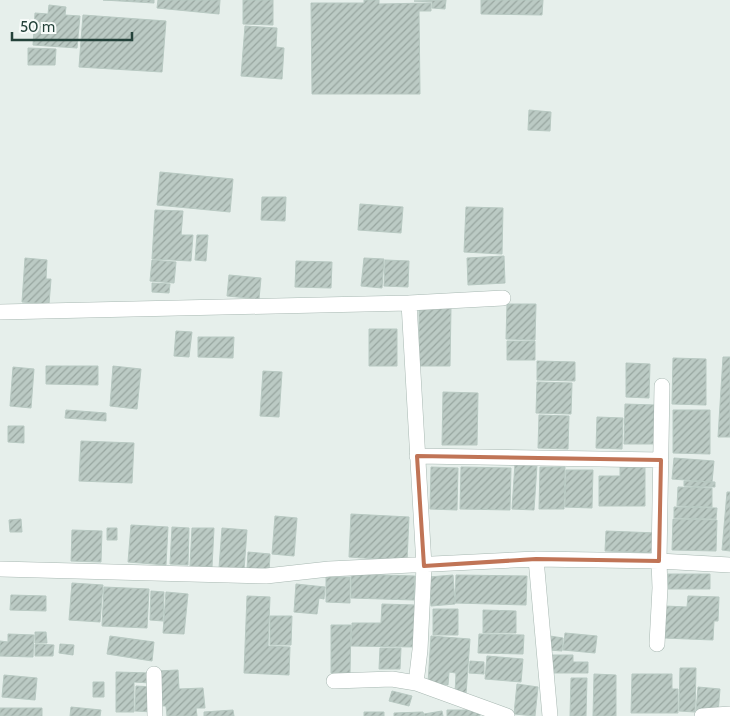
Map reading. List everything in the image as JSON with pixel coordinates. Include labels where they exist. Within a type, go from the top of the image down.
[{"type":"street","points":[[0,312],[409,303],[503,298]]},
{"type":"street","points":[[409,303],[424,566],[420,650],[416,683]]},
{"type":"street","points":[[657,644],[660,588],[662,386]]},
{"type":"street","points":[[418,456],[662,460]]},
{"type":"street","points":[[536,559],[550,716]]},
{"type":"street","points":[[0,569],[266,576],[330,569],[424,566],[536,559],[659,561],[730,565]]},
{"type":"street","points":[[154,674],[155,716]]},
{"type":"street","points":[[334,681],[392,679],[416,683],[507,716]]},
{"type":"street","points":[[702,716],[730,714]]},
{"type":"highlighted area","points":[[417,456],[661,460],[659,561],[536,559],[424,566]]},
{"type":"building","points":[[103,0],[154,0],[154,3]]},
{"type":"building","points":[[158,0],[220,0],[219,14],[157,8]]},
{"type":"building","points":[[243,0],[273,0],[273,25],[243,24]]},
{"type":"building","points":[[364,0],[379,0],[379,4],[431,3],[431,11],[419,11],[420,94],[312,94],[311,3],[364,3]]},
{"type":"building","points":[[446,0],[445,9],[432,8],[432,2],[414,1]]},
{"type":"building","points":[[481,0],[543,0],[542,15],[481,14]]},
{"type":"building","points":[[49,5],[66,7],[65,15],[80,16],[77,48],[33,45],[35,13],[48,14]]},
{"type":"building","points":[[83,15],[166,21],[162,72],[79,67]]},
{"type":"building","points":[[245,26],[277,28],[276,47],[284,48],[282,79],[241,76]]},
{"type":"building","points":[[28,48],[56,49],[55,65],[28,65]]},
{"type":"building","points":[[529,110],[551,112],[550,131],[528,130]]},
{"type":"building","points":[[160,172],[233,179],[230,212],[157,205]]},
{"type":"building","points":[[262,197],[286,197],[285,221],[261,220]]},
{"type":"building","points":[[360,204],[403,207],[401,233],[358,230]]},
{"type":"building","points":[[466,207],[503,208],[502,254],[464,252]]},
{"type":"building","points":[[155,210],[183,211],[181,235],[193,235],[191,261],[152,259]]},
{"type":"building","points":[[197,235],[208,235],[206,261],[195,260]]},
{"type":"building","points":[[504,256],[505,283],[468,285],[467,258]]},
{"type":"building","points":[[25,258],[47,260],[46,279],[51,279],[49,304],[22,302]]},
{"type":"building","points":[[364,258],[384,259],[382,288],[361,286]]},
{"type":"building","points":[[152,260],[176,262],[174,283],[150,281]]},
{"type":"building","points":[[385,260],[409,261],[408,287],[384,286]]},
{"type":"building","points":[[296,261],[332,262],[331,288],[295,287]]},
{"type":"building","points":[[229,275],[261,278],[259,299],[227,296]]},
{"type":"building","points":[[152,283],[170,284],[169,293],[152,292]]},
{"type":"building","points":[[507,304],[536,304],[535,340],[506,339]]},
{"type":"building","points":[[419,307],[451,307],[450,366],[419,366]]},
{"type":"building","points":[[369,329],[397,329],[397,366],[369,366]]},
{"type":"building","points":[[176,331],[192,332],[189,357],[174,356]]},
{"type":"building","points":[[198,337],[234,337],[233,358],[198,357]]},
{"type":"building","points":[[507,341],[535,341],[535,360],[507,360]]},
{"type":"building","points":[[723,357],[730,357],[730,437],[718,437]]},
{"type":"building","points":[[673,358],[706,359],[706,405],[672,404]]},
{"type":"building","points":[[537,361],[575,362],[575,381],[537,380]]},
{"type":"building","points":[[626,363],[650,364],[649,398],[626,397]]},
{"type":"building","points":[[46,366],[98,366],[98,385],[46,384]]},
{"type":"building","points":[[113,366],[141,369],[137,409],[110,406]]},
{"type":"building","points":[[13,367],[34,369],[31,408],[10,406]]},
{"type":"building","points":[[263,371],[282,372],[279,417],[260,416]]},
{"type":"building","points":[[537,382],[572,383],[571,414],[536,413]]},
{"type":"building","points":[[443,392],[478,393],[477,445],[442,445]]},
{"type":"building","points":[[625,404],[655,405],[654,444],[624,444]]},
{"type":"building","points":[[66,410],[106,413],[106,421],[65,418]]},
{"type":"building","points":[[673,410],[710,410],[710,454],[673,453]]},
{"type":"building","points":[[539,415],[569,416],[568,449],[538,448]]},
{"type":"building","points":[[597,417],[623,418],[622,449],[596,448]]},
{"type":"building","points":[[8,426],[24,426],[24,443],[8,442]]},
{"type":"building","points":[[81,441],[134,443],[132,483],[79,481]]},
{"type":"building","points":[[674,458],[714,461],[712,482],[672,479]]},
{"type":"building","points":[[515,463],[537,465],[534,510],[512,509]]},
{"type":"building","points":[[431,467],[458,468],[457,510],[430,509]]},
{"type":"building","points":[[461,467],[511,468],[510,510],[460,509]]},
{"type":"building","points":[[540,467],[565,467],[564,509],[539,509]]},
{"type":"building","points":[[620,467],[645,467],[645,506],[599,506],[599,476],[620,476]]},
{"type":"building","points":[[566,470],[593,470],[592,508],[565,507]]},
{"type":"building","points":[[684,481],[715,482],[715,487],[684,486]]},
{"type":"building","points":[[678,487],[712,488],[712,507],[677,506]]},
{"type":"building","points":[[727,492],[730,492],[730,551],[722,550]]},
{"type":"building","points":[[674,507],[717,508],[716,519],[674,518]]},
{"type":"building","points":[[351,514],[409,517],[407,561],[349,557]]},
{"type":"building","points":[[275,516],[297,518],[294,556],[272,554]]},
{"type":"building","points":[[21,519],[22,532],[10,532],[9,520]]},
{"type":"building","points":[[673,519],[717,520],[716,551],[672,550]]},
{"type":"building","points":[[131,525],[168,527],[166,565],[128,562]]},
{"type":"building","points":[[172,527],[189,528],[188,565],[170,564]]},
{"type":"building","points":[[107,528],[117,528],[117,540],[107,540]]},
{"type":"building","points":[[192,528],[214,528],[212,567],[190,566]]},
{"type":"building","points":[[222,528],[247,530],[244,570],[219,568]]},
{"type":"building","points":[[72,530],[102,531],[101,562],[71,561]]},
{"type":"building","points":[[606,531],[657,533],[657,553],[605,551]]},
{"type":"building","points":[[248,552],[270,554],[269,572],[247,570]]},
{"type":"building","points":[[351,574],[415,576],[414,600],[351,598]]},
{"type":"building","points":[[668,574],[710,574],[710,589],[668,589]]},
{"type":"building","points":[[453,575],[455,604],[431,606],[429,577]]},
{"type":"building","points":[[456,575],[527,576],[526,605],[455,603]]},
{"type":"building","points":[[326,577],[350,577],[350,603],[326,602]]},
{"type":"building","points":[[72,583],[103,585],[100,622],[69,620]]},
{"type":"building","points":[[296,584],[325,587],[324,599],[319,598],[317,614],[294,612]]},
{"type":"building","points":[[104,587],[149,589],[147,628],[102,626]]},
{"type":"building","points":[[151,591],[164,592],[163,621],[150,620]]},
{"type":"building","points":[[166,592],[188,594],[184,634],[163,633]]},
{"type":"building","points":[[11,595],[46,596],[46,611],[10,610]]},
{"type":"building","points":[[247,596],[270,597],[268,646],[290,647],[289,675],[244,673]]},
{"type":"building","points":[[688,596],[719,597],[718,621],[714,621],[713,640],[664,638],[665,606],[687,607]]},
{"type":"building","points":[[382,604],[415,605],[415,647],[351,646],[352,623],[381,623]]},
{"type":"building","points":[[433,609],[458,609],[458,635],[433,635]]},
{"type":"building","points":[[483,610],[516,611],[516,633],[483,633]]},
{"type":"building","points":[[270,616],[292,616],[291,645],[270,645]]},
{"type":"building","points":[[331,625],[351,625],[350,673],[331,673]]},
{"type":"building","points":[[35,632],[46,632],[47,643],[35,643]]},
{"type":"building","points":[[565,633],[597,636],[595,653],[563,650]]},
{"type":"building","points":[[8,634],[34,635],[33,657],[0,656],[0,641],[8,642]]},
{"type":"building","points":[[479,634],[524,635],[523,654],[478,653]]},
{"type":"building","points":[[110,636],[154,642],[152,661],[107,654]]},
{"type":"building","points":[[431,636],[470,639],[466,694],[455,694],[456,673],[449,672],[448,685],[428,683]]},
{"type":"building","points":[[550,636],[563,638],[562,651],[549,650]]},
{"type":"building","points":[[35,644],[54,645],[53,656],[35,656]]},
{"type":"building","points":[[60,644],[74,645],[73,655],[59,653]]},
{"type":"building","points":[[380,648],[401,648],[400,669],[379,669]]},
{"type":"building","points":[[546,655],[573,655],[573,662],[588,662],[588,673],[546,673]]},
{"type":"building","points":[[487,656],[523,659],[521,682],[485,679]]},
{"type":"building","points":[[470,661],[484,662],[484,674],[469,673]]},
{"type":"building","points":[[680,668],[696,668],[695,712],[679,711]]},
{"type":"building","points":[[178,670],[179,689],[203,688],[205,708],[196,708],[197,716],[167,716],[166,706],[159,706],[157,671]]},
{"type":"building","points":[[116,672],[151,673],[151,683],[134,682],[134,712],[116,712]]},
{"type":"building","points":[[594,674],[616,675],[616,716],[593,716]]},
{"type":"building","points":[[632,674],[672,674],[672,689],[678,689],[678,713],[631,713]]},
{"type":"building","points":[[4,675],[37,678],[35,700],[2,697]]},
{"type":"building","points":[[571,678],[587,678],[586,716],[570,716]]},
{"type":"building","points":[[93,682],[104,682],[104,697],[93,697]]},
{"type":"building","points":[[517,684],[538,687],[535,716],[514,714]]},
{"type":"building","points":[[136,686],[153,687],[153,712],[135,711]]},
{"type":"building","points":[[698,687],[720,689],[718,713],[696,711]]},
{"type":"building","points":[[392,691],[412,696],[409,706],[389,701]]},
{"type":"building","points":[[71,707],[101,710],[100,716],[70,716]]},
{"type":"building","points":[[0,708],[42,708],[42,716],[0,716]]},
{"type":"building","points":[[233,710],[234,716],[204,716],[204,712]]},
{"type":"building","points":[[447,710],[480,710],[480,716],[447,716]]},
{"type":"building","points":[[442,711],[443,716],[425,716],[424,714]]},
{"type":"building","points":[[364,712],[384,712],[384,716],[364,716]]},
{"type":"building","points":[[423,712],[424,716],[394,716],[394,713]]}]
